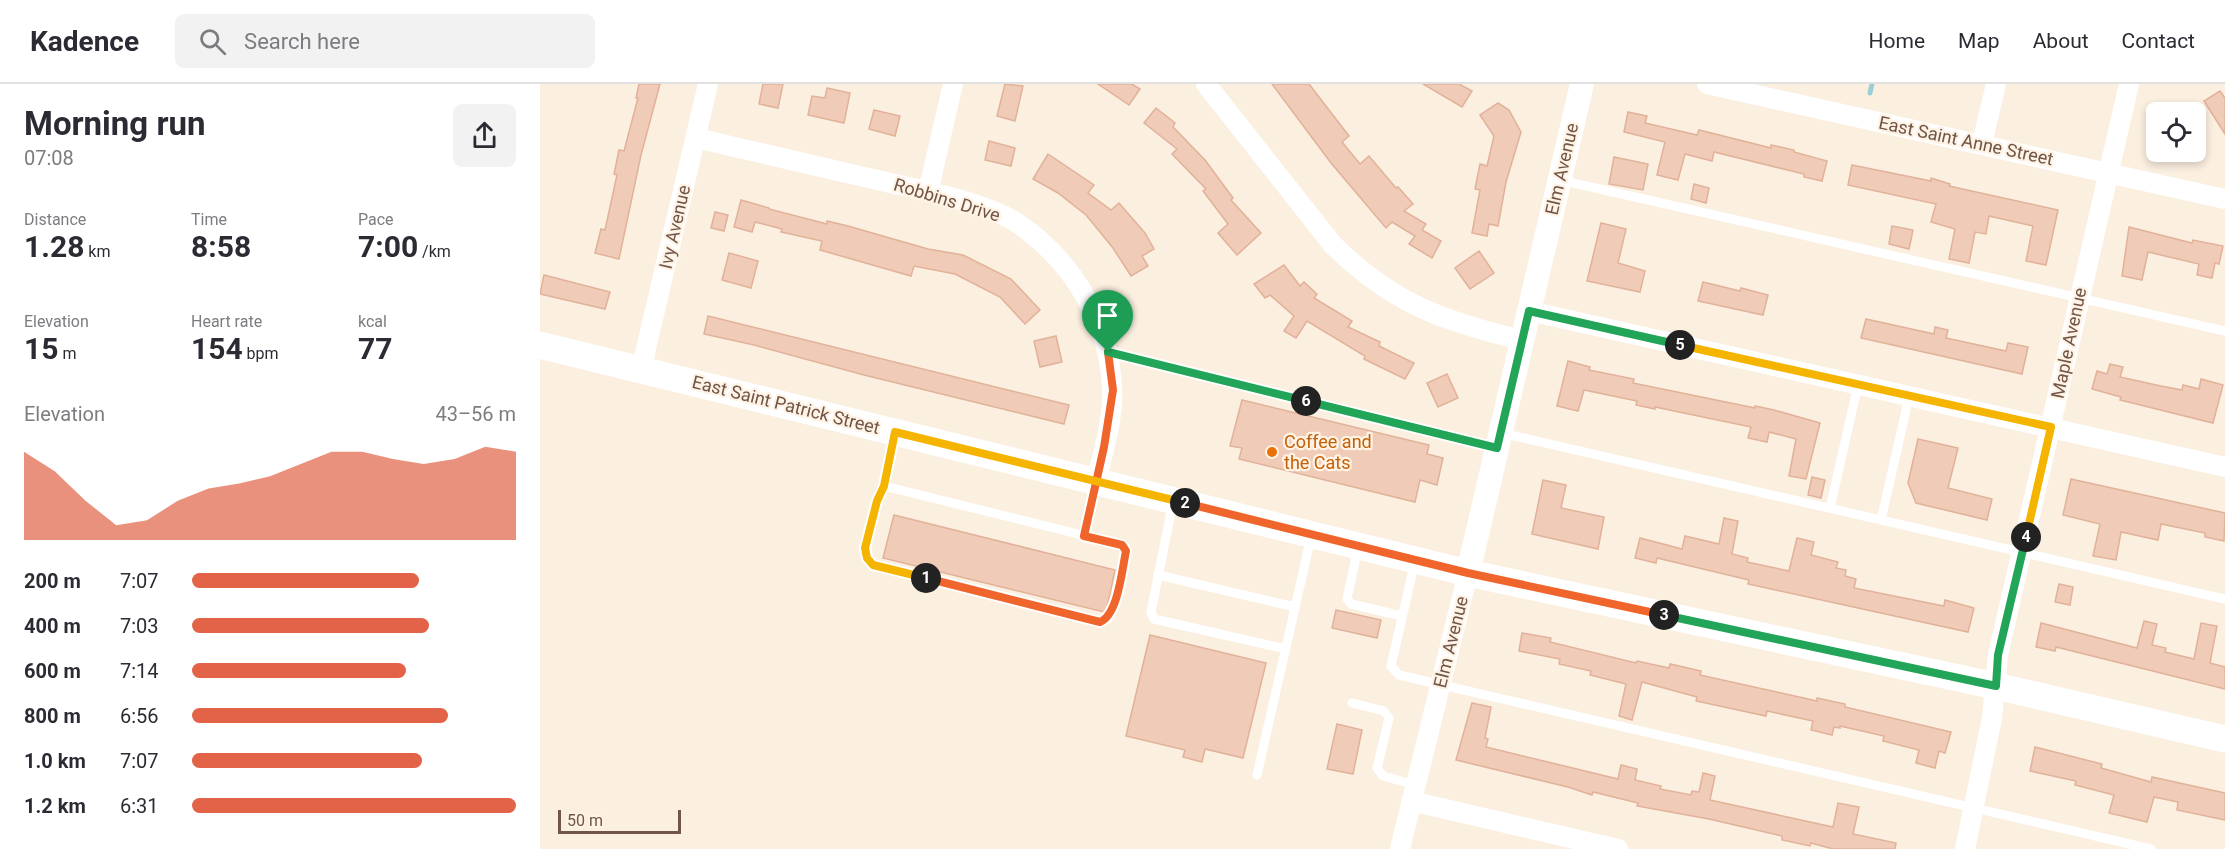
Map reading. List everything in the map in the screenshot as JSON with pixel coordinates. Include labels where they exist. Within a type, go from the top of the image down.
[{"type":"main road","name":"East Saint Patrick Street","points":[[540,345],[1468,573],[1996,686],[2225,739]]},
{"type":"street","name":"Ivy Avenue","points":[[641,370],[708,84]]},
{"type":"street","points":[[928,192],[953,84]]},
{"type":"street","points":[[1206,84],[1333,244],[1352,264],[1404,300],[1436,316],[1521,340]]},
{"type":"street","name":"Elm Avenue","points":[[1400,849],[1468,573],[1582,84]]},
{"type":"street","name":"East Saint Anne Street","points":[[1707,84],[2225,199]]},
{"type":"street","points":[[1982,144],[1995,84]]},
{"type":"street","name":"Maple Avenue","points":[[1965,849],[1996,686],[1998,655],[2051,427],[2078,298],[2129,84]]},
{"type":"street","name":"Robbins Drive","points":[[696,138],[928,192],[994,212],[1022,226],[1055,256],[1080,285],[1096,314],[1108,352],[1113,390],[1096,481]]},
{"type":"street","points":[[1529,311],[2225,467]]},
{"type":"street","points":[[1413,793],[1618,849]]},
{"type":"lane","points":[[1559,180],[2225,331]]},
{"type":"lane","points":[[1108,352],[1498,440],[1830,508],[2225,599]]},
{"type":"lane","points":[[1830,508],[1858,385]]},
{"type":"lane","points":[[1881,520],[1909,397]]},
{"type":"lane","points":[[884,486],[1122,545],[1126,551],[1113,610],[1107,619],[1100,622],[873,565],[867,558],[865,548],[877,501],[884,486],[895,432]]},
{"type":"lane","points":[[1084,536],[1096,481]]},
{"type":"lane","points":[[1173,500],[1150,612],[1154,619],[1286,649]]},
{"type":"lane","points":[[1257,775],[1311,535]]},
{"type":"lane","points":[[1358,546],[1347,599],[1351,604],[1402,616]]},
{"type":"lane","points":[[1415,560],[1391,666],[1399,675],[2151,849]]},
{"type":"lane","points":[[1158,575],[1295,607]]},
{"type":"lane","points":[[1352,703],[1383,711],[1389,718],[1377,768],[1383,776],[1413,793]]},
{"type":"building","points":[[639,84],[660,84],[641,155],[619,259],[595,253],[601,229],[605,230],[617,175],[614,174],[619,150],[624,151],[638,98],[636,98]]},
{"type":"building","points":[[763,84],[783,84],[778,108],[759,104]]},
{"type":"building","points":[[1005,84],[1023,86],[1015,121],[997,116]]},
{"type":"building","points":[[1098,84],[1132,84],[1140,89],[1129,105]]},
{"type":"building","points":[[1272,84],[1309,84],[1349,136],[1342,142],[1360,164],[1369,156],[1413,204],[1404,211],[1426,224],[1422,230],[1441,241],[1432,258],[1409,244],[1415,236],[1392,222],[1386,228],[1331,163]]},
{"type":"building","points":[[1423,84],[1459,84],[1472,91],[1462,107]]},
{"type":"building","points":[[827,88],[850,93],[844,123],[808,115],[812,96],[825,98]]},
{"type":"building","points":[[2220,91],[2225,98],[2225,134],[2206,102],[2204,101]]},
{"type":"building","points":[[1498,103],[1509,110],[1521,132],[1506,182],[1498,226],[1489,224],[1487,236],[1472,233],[1480,190],[1475,189],[1480,164],[1487,166],[1494,136],[1480,115]]},
{"type":"building","points":[[1156,108],[1175,123],[1173,127],[1205,160],[1233,198],[1231,200],[1261,233],[1237,255],[1218,233],[1228,224],[1203,191],[1206,189],[1172,154],[1177,149],[1144,123]]},
{"type":"building","points":[[874,110],[900,116],[895,136],[869,129]]},
{"type":"building","points":[[1628,112],[1647,116],[1645,123],[1697,135],[1699,130],[1771,148],[1771,145],[1827,161],[1822,181],[1804,177],[1804,174],[1714,152],[1712,161],[1685,154],[1678,180],[1657,175],[1665,142],[1624,132]]},
{"type":"building","points":[[989,141],[1015,148],[1011,166],[985,160]]},
{"type":"building","points":[[1048,154],[1094,185],[1088,193],[1111,210],[1119,203],[1145,233],[1154,249],[1142,256],[1148,266],[1131,276],[1113,248],[1086,215],[1058,193],[1033,179]]},
{"type":"building","points":[[1614,157],[1648,164],[1643,190],[1609,184]]},
{"type":"building","points":[[1852,165],[1931,181],[1931,178],[1950,184],[1949,186],[2058,210],[2046,265],[2026,261],[2033,226],[1989,216],[1986,234],[1975,232],[1969,263],[1949,259],[1955,229],[1931,222],[1936,204],[1848,185]]},
{"type":"building","points":[[1694,184],[1709,188],[1706,203],[1691,199]]},
{"type":"building","points":[[741,200],[827,224],[827,221],[928,249],[963,255],[1011,279],[1040,310],[1025,324],[1000,297],[955,274],[914,266],[911,276],[820,250],[822,241],[781,232],[782,229],[755,222],[752,232],[734,227]]},
{"type":"building","points":[[715,212],[728,215],[724,231],[711,228]]},
{"type":"building","points":[[1601,223],[1626,229],[1618,263],[1645,271],[1640,292],[1587,281]]},
{"type":"building","points":[[1892,226],[1913,230],[1909,249],[1889,244]]},
{"type":"building","points":[[2129,227],[2192,243],[2193,240],[2223,246],[2219,264],[2215,263],[2212,278],[2197,275],[2199,264],[2148,252],[2142,280],[2122,276]]},
{"type":"building","points":[[1479,251],[1494,273],[1470,289],[1455,268]]},
{"type":"building","points":[[729,253],[758,261],[751,288],[722,280]]},
{"type":"building","points":[[1284,265],[1300,286],[1304,282],[1317,294],[1314,298],[1352,321],[1348,327],[1380,342],[1379,346],[1414,363],[1405,379],[1364,359],[1365,356],[1307,321],[1296,338],[1284,331],[1294,316],[1270,295],[1265,298],[1254,284]]},
{"type":"building","points":[[544,275],[610,292],[605,309],[540,294]]},
{"type":"building","points":[[1703,282],[1768,295],[1763,315],[1698,301]]},
{"type":"building","points":[[708,316],[1069,405],[1064,424],[704,334]]},
{"type":"building","points":[[1866,319],[1934,334],[1935,327],[1948,330],[1946,338],[2006,351],[2008,343],[2028,347],[2022,374],[1861,338]]},
{"type":"building","points":[[1056,336],[1062,362],[1040,367],[1034,341]]},
{"type":"building","points":[[1568,361],[1590,367],[1589,370],[1634,379],[1633,383],[1774,410],[1820,423],[1806,479],[1789,476],[1796,439],[1769,432],[1767,442],[1748,438],[1751,427],[1636,405],[1637,401],[1584,390],[1578,411],[1557,406]]},
{"type":"building","points":[[2110,364],[2123,367],[2120,377],[2182,390],[2183,385],[2199,389],[2201,379],[2223,385],[2213,423],[2120,400],[2121,397],[2092,389],[2097,371],[2107,374]]},
{"type":"building","points":[[1447,374],[1458,398],[1438,407],[1427,383]]},
{"type":"building","points":[[1242,400],[1429,445],[1427,454],[1443,458],[1437,485],[1420,480],[1415,502],[1239,459],[1242,448],[1230,446]]},
{"type":"building","points":[[1918,439],[1958,448],[1948,488],[1992,499],[1987,520],[1916,503],[1908,483]]},
{"type":"building","points":[[1812,477],[1825,480],[1821,498],[1808,495]]},
{"type":"building","points":[[2071,479],[2225,513],[2224,541],[2205,537],[2205,533],[2161,524],[2158,540],[2121,532],[2116,560],[2093,556],[2100,524],[2063,515]]},
{"type":"building","points":[[1543,480],[1566,485],[1561,508],[1604,517],[1598,549],[1532,534]]},
{"type":"building","points":[[894,515],[1115,570],[1107,608],[1104,612],[883,558]]},
{"type":"building","points":[[1724,518],[1738,521],[1732,554],[1748,558],[1747,562],[1789,571],[1797,538],[1814,542],[1811,555],[1838,562],[1836,568],[1846,570],[1845,576],[1856,579],[1854,588],[1944,606],[1945,600],[1974,608],[1968,632],[1748,584],[1749,580],[1657,558],[1656,563],[1635,558],[1640,538],[1682,549],[1685,536],[1719,544]]},
{"type":"building","points":[[2059,584],[2073,587],[2070,605],[2055,602]]},
{"type":"building","points":[[1336,610],[1381,620],[1377,638],[1332,628]]},
{"type":"building","points":[[2144,621],[2157,624],[2152,645],[2166,648],[2165,652],[2194,659],[2201,623],[2217,626],[2210,663],[2225,667],[2225,689],[2056,647],[2055,651],[2036,647],[2041,623],[2137,648]]},
{"type":"building","points":[[1522,633],[1551,638],[1550,642],[1636,663],[1637,661],[1669,668],[1670,664],[1701,671],[1700,675],[1817,701],[1817,698],[1845,704],[1845,707],[1951,732],[1945,753],[1939,751],[1935,768],[1916,763],[1919,750],[1883,741],[1884,736],[1840,726],[1840,728],[1834,727],[1832,735],[1811,730],[1813,721],[1767,711],[1766,716],[1696,701],[1697,697],[1642,682],[1632,720],[1619,716],[1626,684],[1590,675],[1591,671],[1559,664],[1560,659],[1519,651]]},
{"type":"building","points":[[1150,635],[1266,663],[1243,758],[1205,749],[1202,762],[1183,757],[1185,750],[1126,736]]},
{"type":"building","points":[[1472,703],[1491,707],[1485,738],[1488,739],[1486,747],[1618,779],[1621,765],[1637,769],[1635,780],[1661,786],[1660,789],[1691,795],[1692,791],[1699,792],[1703,773],[1715,776],[1710,800],[1833,827],[1838,803],[1859,807],[1853,834],[1896,843],[1895,849],[1833,849],[1811,843],[1810,846],[1782,840],[1782,836],[1709,819],[1637,806],[1638,803],[1593,792],[1592,795],[1456,760]]},
{"type":"building","points":[[1337,724],[1362,730],[1353,774],[1327,769]]},
{"type":"building","points":[[2035,747],[2102,764],[2101,768],[2151,782],[2152,777],[2225,793],[2225,820],[2177,810],[2178,802],[2154,797],[2147,822],[2109,813],[2114,795],[2075,785],[2076,781],[2030,771]]},
{"type":"waterway","points":[[1870,93],[1872,84]]},
{"type":"place","name":"Coffee and the Cats","points":[[1272,452]]},
{"type":"route","points":[[1108,352],[1113,390],[1104,447],[1096,481],[1087,520],[1084,536],[1122,545],[1126,551],[1113,610],[1107,619],[1100,622],[873,565],[867,558],[865,548],[877,501],[884,486],[895,432],[962,448],[1029,465],[1096,481],[1468,573],[1996,686],[1998,655],[2051,427],[1529,311],[1497,448],[1108,352]]}]
